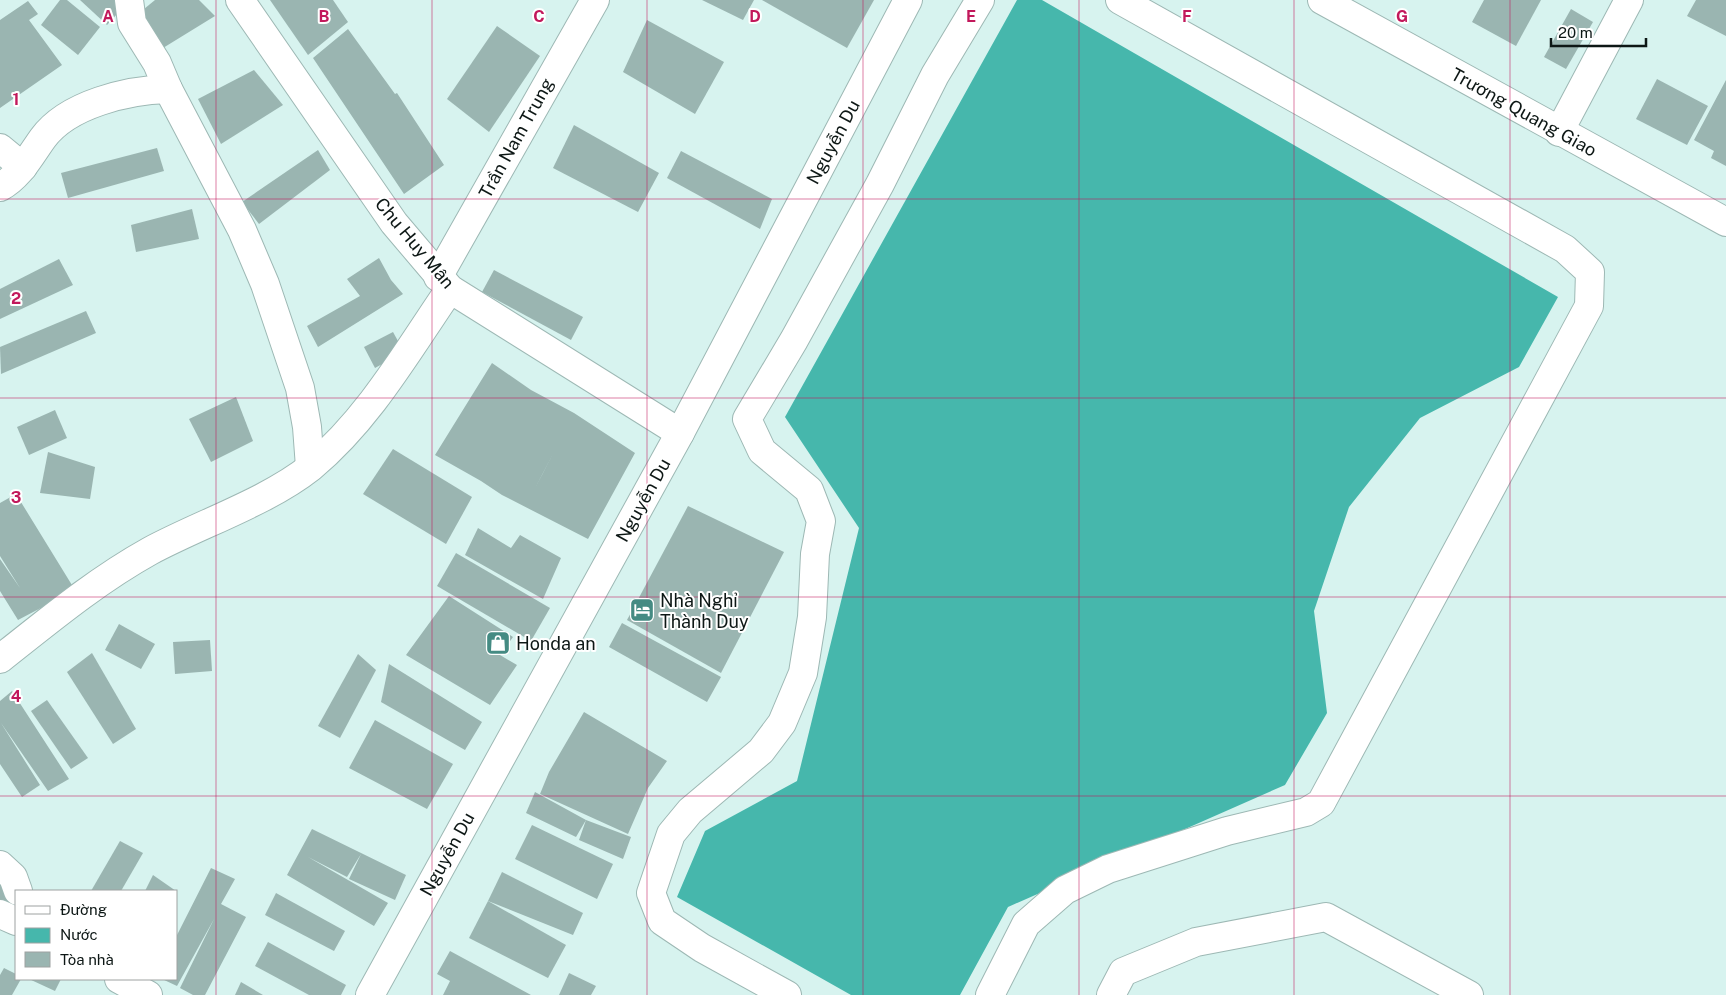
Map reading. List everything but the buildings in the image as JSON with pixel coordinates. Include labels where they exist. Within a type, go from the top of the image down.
[{"type":"street","points":[[129,0],[132,23],[158,63],[168,89],[242,230],[265,284],[300,388],[307,427],[310,467]]},
{"type":"street","name":"Chu Huy Mân","points":[[240,0],[394,223],[444,283],[680,433]]},
{"type":"street","name":"Trần Nam Trung","points":[[0,659],[89,589],[150,551],[263,496],[310,467],[360,419],[444,283],[595,0]]},
{"type":"street","name":"Nguyễn Du","points":[[370,995],[680,433],[908,0]]},
{"type":"street","points":[[787,995],[702,948],[662,921],[651,893],[671,834],[690,811],[761,751],[782,723],[803,673],[812,617],[815,554],[821,521],[809,490],[762,451],[747,419],[794,340],[880,184],[935,75],[980,0]]},
{"type":"street","points":[[990,995],[1026,924],[1065,890],[1108,869],[1227,832],[1306,812],[1321,803],[1589,306],[1590,272],[1565,249],[1120,0]]},
{"type":"street","name":"Trương Quang Giao","points":[[1322,0],[1559,132],[1726,222]]},
{"type":"street","points":[[1559,132],[1629,0]]},
{"type":"street","points":[[0,187],[10,182],[23,167],[44,136],[61,119],[80,108],[145,89],[168,89]]},
{"type":"street","points":[[0,148],[23,167]]},
{"type":"street","points":[[0,865],[13,878],[11,909]]},
{"type":"street","points":[[1111,995],[1123,972],[1196,942],[1326,917],[1469,995]]},
{"type":"street","points":[[121,980],[148,995]]},
{"type":"water","points":[[1017,0],[1042,0],[1558,297],[1519,367],[1420,418],[1349,507],[1314,611],[1327,713],[1285,785],[1008,907],[960,995],[851,995],[677,897],[705,831],[797,781],[859,528],[785,417]]},
{"type":"place","name":"Nhà Nghỉ Thành Duy","points":[[642,610]]},
{"type":"place","name":"Honda an","points":[[498,643]]}]
